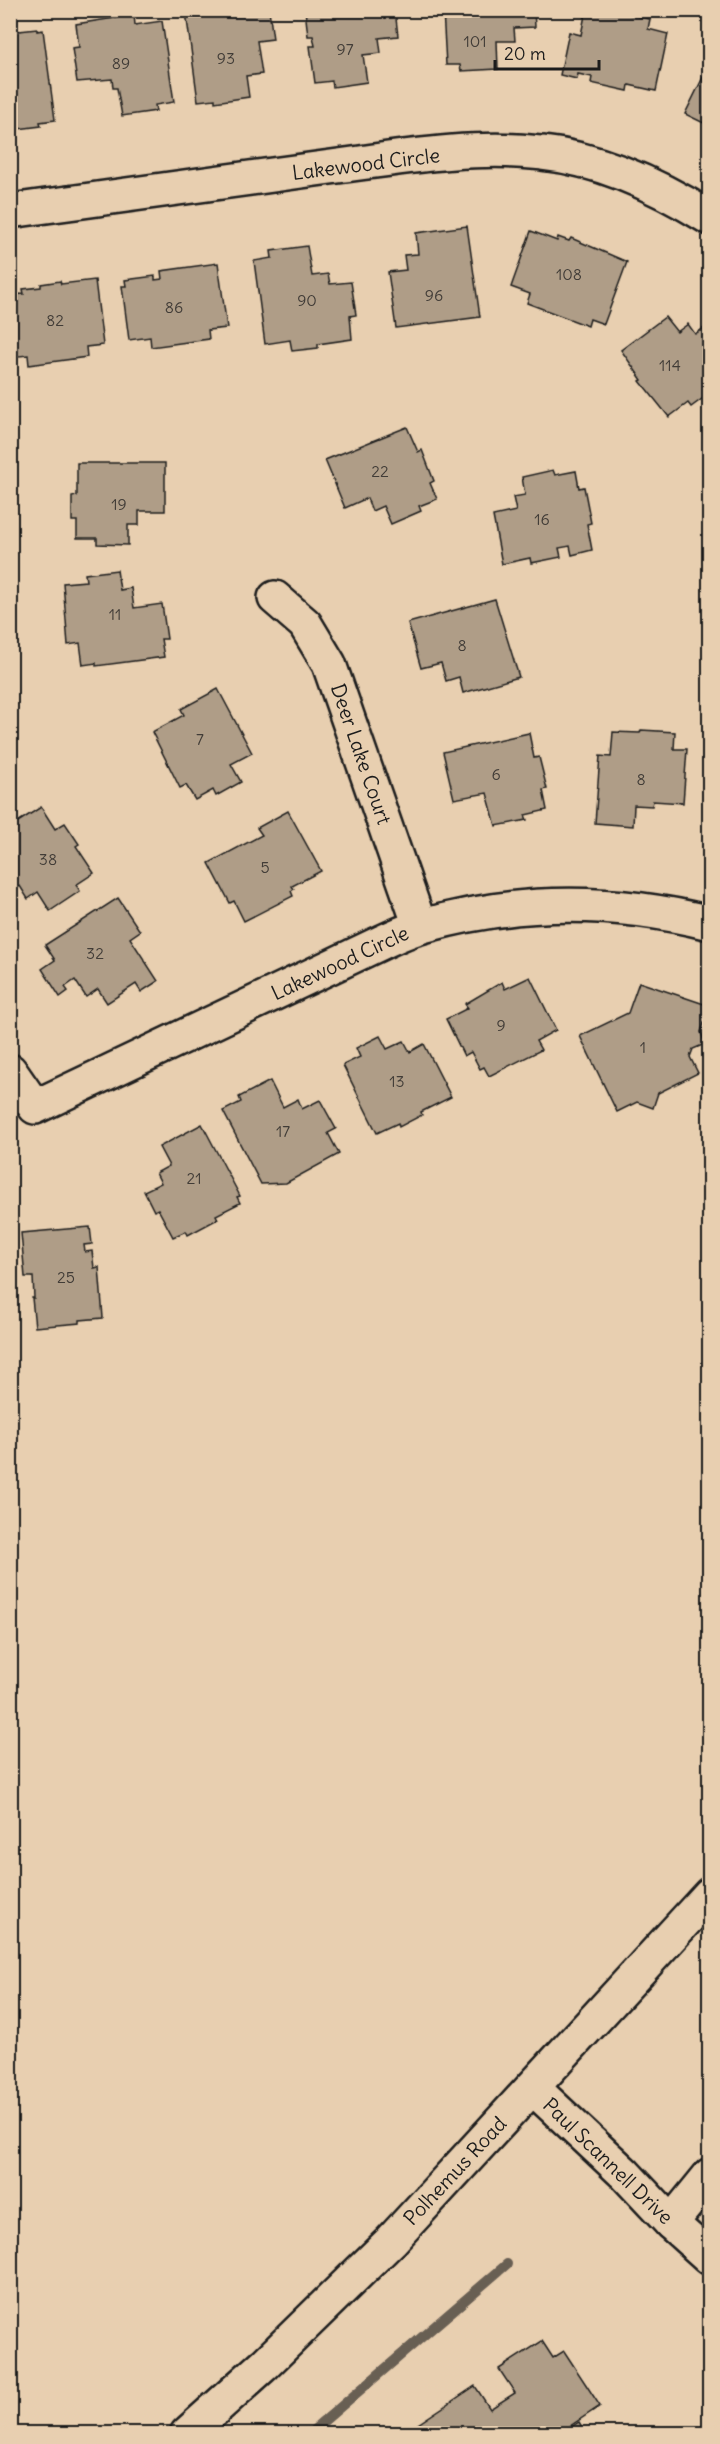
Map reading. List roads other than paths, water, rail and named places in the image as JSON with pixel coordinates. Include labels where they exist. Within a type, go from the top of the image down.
[{"type":"street","name":"Lakewood Circle","points":[[10,212],[386,160],[501,149],[544,153],[632,177],[678,198],[710,218]]},
{"type":"street","name":"Deer Lake Court","points":[[275,598],[305,624],[329,664],[420,926]]},
{"type":"street","name":"Lakewood Circle","points":[[10,1071],[34,1107],[420,926],[511,908],[594,904],[669,913],[710,923]]},
{"type":"street","name":"Polhemus Road","points":[[187,2433],[265,2364],[330,2302],[533,2088],[710,1894]]},
{"type":"street","name":"Paul Scannell Drive","points":[[533,2088],[710,2258]]},
{"type":"street","points":[[671,2223],[710,2175]]},
{"type":"waterway","points":[[309,2434],[507,2264]]}]
